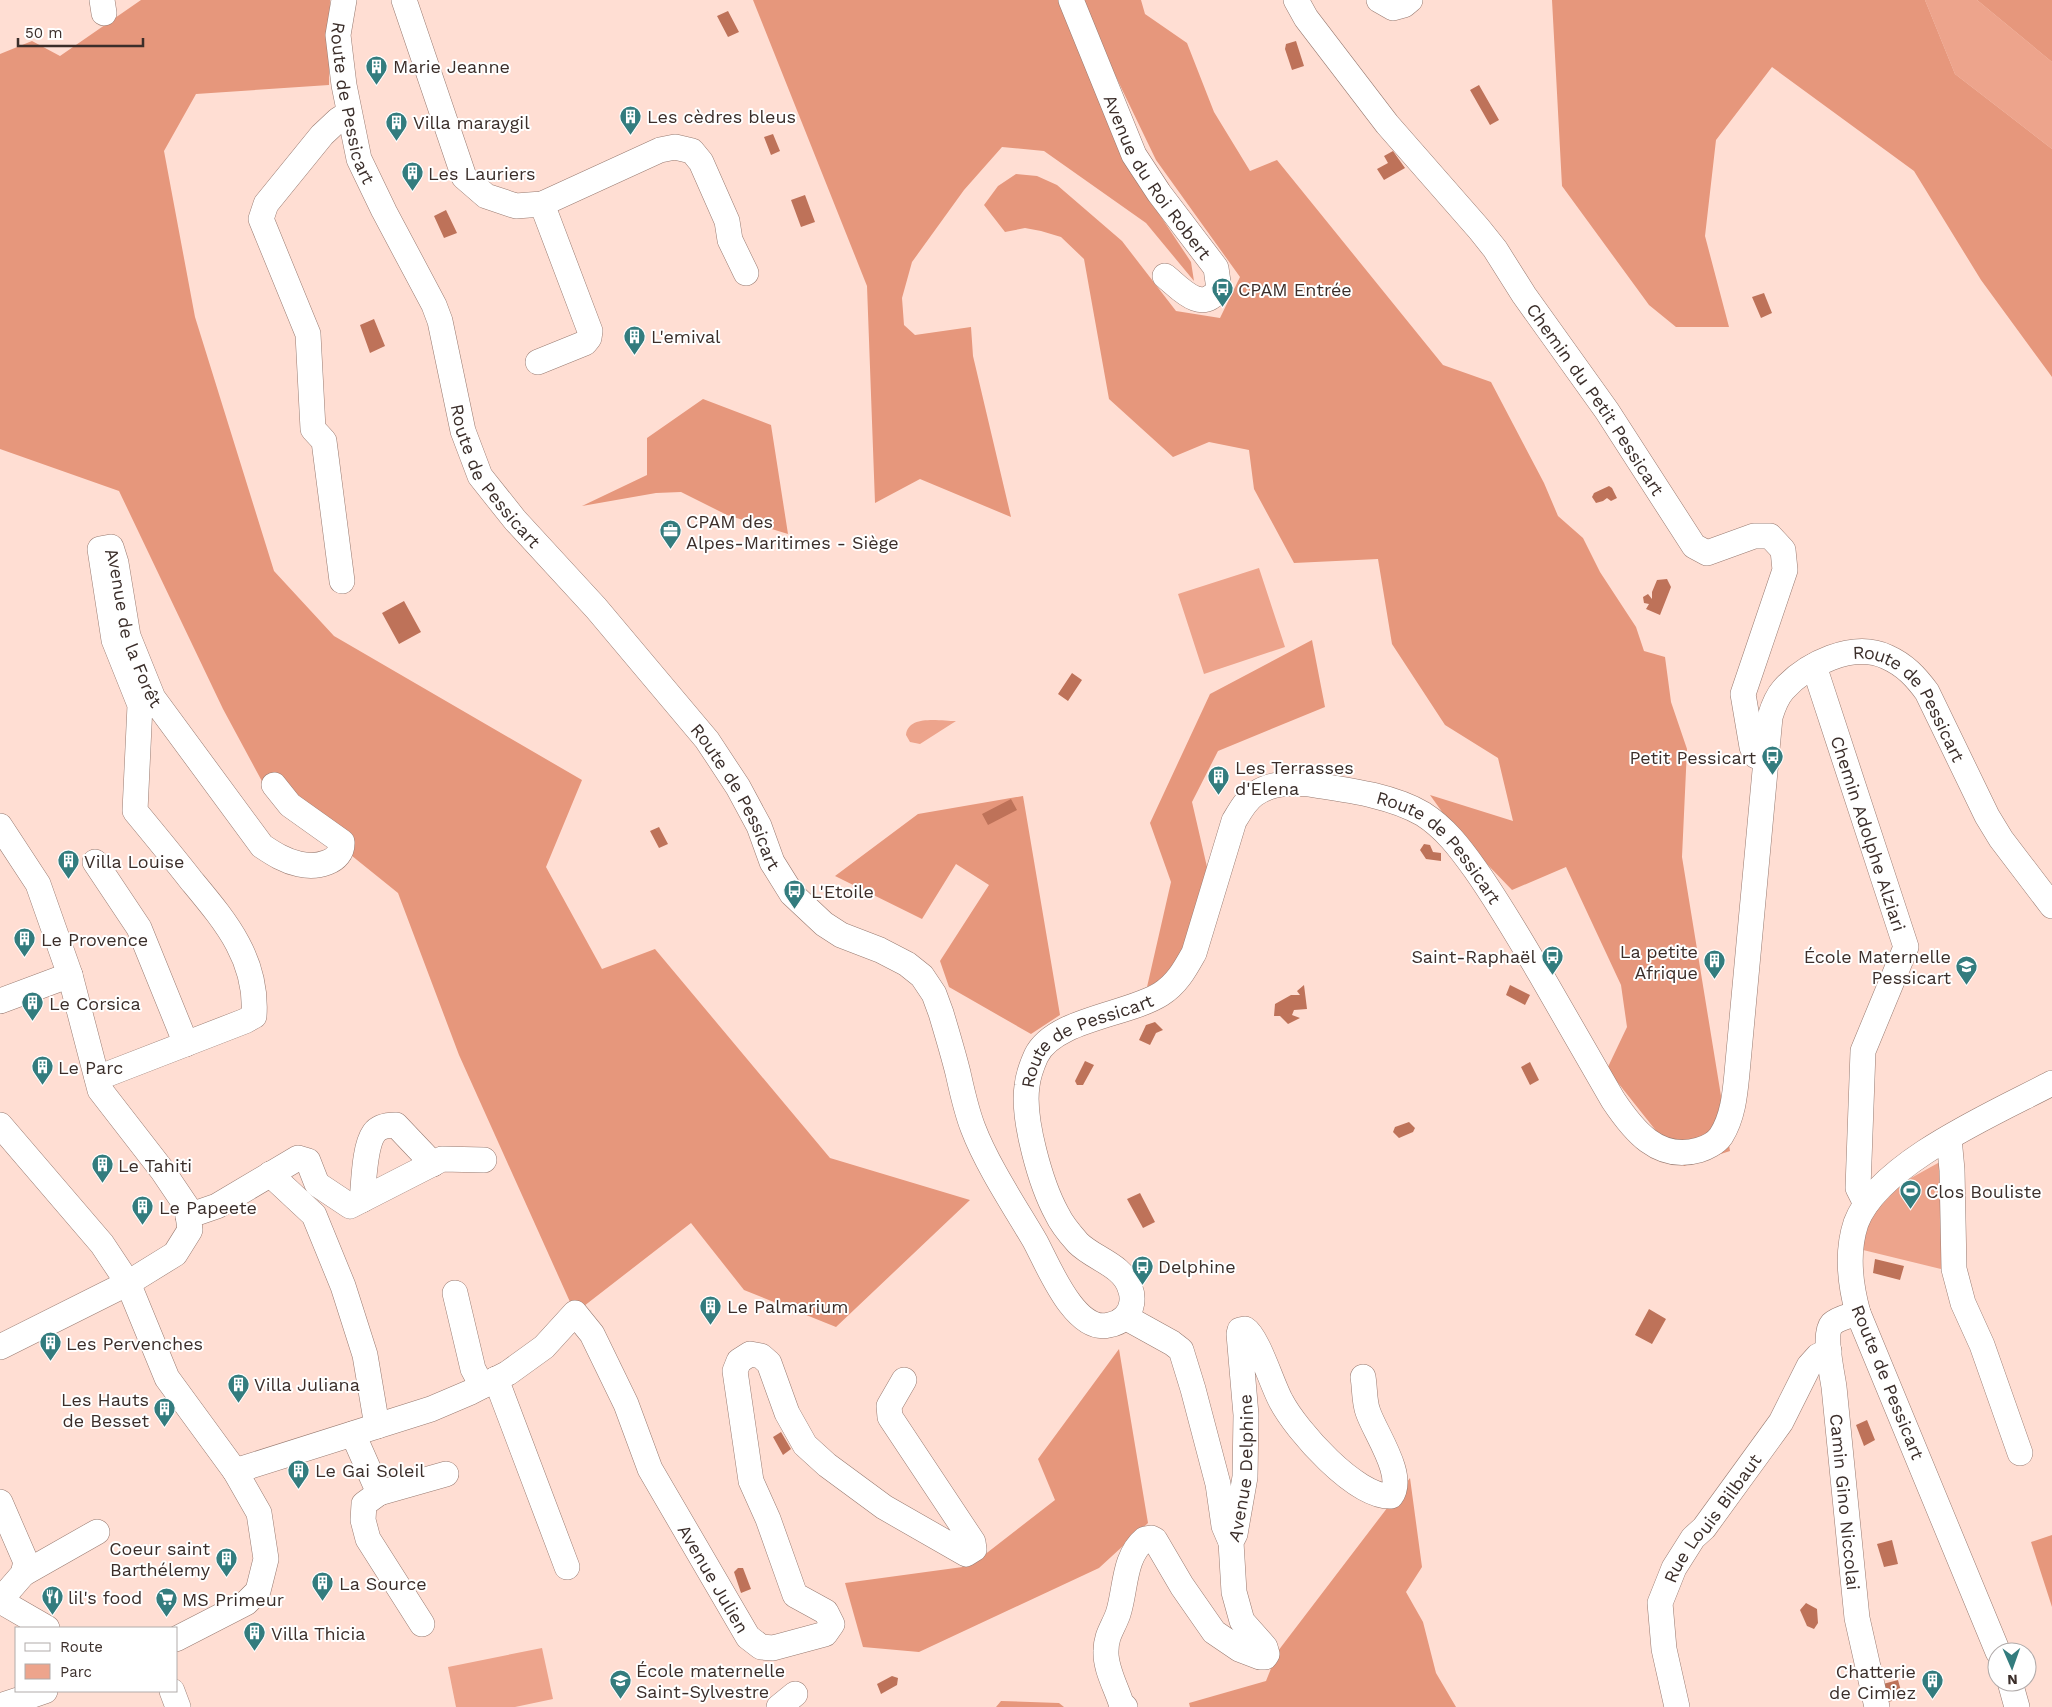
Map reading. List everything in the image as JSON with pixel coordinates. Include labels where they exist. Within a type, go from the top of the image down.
[{"type":"street","name":"Route de Pessicart","points":[[344,0],[338,35],[349,113],[359,159],[384,212],[434,305],[440,321],[463,431],[480,476],[515,520],[596,608],[707,740],[738,787],[759,826],[772,862],[792,894],[824,924],[841,936],[896,957],[922,976],[934,994],[941,1013],[973,1130],[1062,1293],[1084,1320],[1095,1325],[1116,1324],[1125,1317],[1130,1308],[1132,1298],[1126,1278],[1079,1244],[1068,1231],[1054,1208],[1032,1140],[1026,1103],[1027,1086],[1037,1054],[1048,1041],[1078,1024],[1140,1004],[1160,994],[1174,983],[1185,970],[1201,933],[1234,821],[1243,806],[1255,794],[1271,787],[1289,784],[1324,786],[1375,797],[1405,805],[1424,815],[1442,828],[1456,843],[1499,903],[1627,1121],[1642,1138],[1672,1153],[1689,1153],[1706,1148],[1720,1138],[1728,1122],[1734,1101],[1770,717],[1774,703],[1783,690],[1797,677],[1814,666],[1843,655],[1870,652],[1886,656],[1902,665],[1915,676],[1927,692],[1987,816],[2001,839],[2052,906]]},
{"type":"street","points":[[404,0],[464,177],[486,196],[516,206],[542,204],[660,150],[674,147],[692,151],[704,171],[727,221],[730,240],[746,273]]},
{"type":"street","name":"Avenue du Roi Robert","points":[[1072,0],[1134,155],[1159,193],[1216,268],[1219,289],[1214,296],[1204,300],[1192,298],[1165,276]]},
{"type":"street","name":"Chemin du Petit Pessicart","points":[[1296,0],[1306,18],[1387,124],[1480,228],[1524,295],[1607,411],[1694,546],[1707,553],[1754,536],[1770,536],[1783,550],[1785,570],[1743,694],[1752,747],[1756,756],[1765,758]]},
{"type":"street","points":[[1379,0],[1393,8],[1404,5],[1410,0]]},
{"type":"street","points":[[342,580],[324,441],[313,429],[308,334],[261,218],[266,204],[322,135],[338,120],[349,113]]},
{"type":"street","points":[[538,362],[585,343],[589,338],[590,331],[542,204]]},
{"type":"street","name":"Avenue de la Forêt","points":[[97,1077],[245,1021],[254,1016],[255,996],[248,968],[226,922],[135,811],[140,705],[114,640],[100,549],[110,547],[116,563],[128,636],[153,698],[262,846],[281,858],[300,864],[325,864],[336,858],[342,850],[342,842],[290,805],[274,785]]},
{"type":"street","name":"Chemin Adolphe Alziari","points":[[1814,666],[1906,947],[1863,1051],[1858,1188],[1866,1204]]},
{"type":"street","points":[[0,826],[38,884],[70,975],[100,1090],[162,1170],[187,1207],[190,1230],[175,1254],[128,1283],[0,1347]]},
{"type":"street","points":[[95,862],[139,928],[186,1044]]},
{"type":"street","points":[[0,1001],[70,975]]},
{"type":"street","name":"Route de Pessicart","points":[[1994,1642],[1858,1314],[1853,1293],[1850,1246],[1856,1222],[1866,1204],[1883,1185],[1905,1166],[1949,1138],[2052,1083]]},
{"type":"street","points":[[0,1125],[102,1244],[128,1283],[168,1378],[235,1471],[259,1513],[266,1559],[258,1591],[246,1603],[178,1639]]},
{"type":"street","points":[[362,1200],[368,1149],[374,1132],[385,1125],[396,1125],[433,1164]]},
{"type":"street","points":[[1949,1138],[1952,1170],[1954,1269],[1963,1303],[1982,1344],[2020,1453]]},
{"type":"street","points":[[188,1216],[217,1206],[298,1158],[308,1161],[317,1184],[350,1206],[442,1159],[484,1160]]},
{"type":"street","points":[[270,1174],[314,1215],[343,1286],[365,1355],[377,1426]]},
{"type":"street","points":[[455,1293],[473,1369],[489,1383],[567,1567]]},
{"type":"street","name":"Avenue Julien","points":[[235,1471],[431,1409],[489,1383],[544,1347],[575,1314],[592,1334],[626,1404],[650,1469],[685,1532],[748,1637],[761,1647],[773,1648],[825,1634],[832,1624],[826,1612],[795,1595],[768,1519],[751,1481],[735,1371],[739,1361],[750,1354],[761,1356],[769,1363],[787,1413],[805,1445],[827,1465],[884,1507],[966,1554],[974,1549],[973,1542],[890,1417],[889,1406],[904,1380]]},
{"type":"street","name":"Camin Gino Niccolai","points":[[1858,1314],[1834,1322],[1830,1326],[1828,1334],[1857,1618],[1877,1707]]},
{"type":"street","points":[[1125,1317],[1181,1350],[1218,1484],[1225,1530],[1231,1542]]},
{"type":"street","name":"Avenue Delphine","points":[[1125,1707],[1121,1703],[1108,1664],[1106,1640],[1111,1626],[1118,1616],[1134,1552],[1145,1539],[1151,1538],[1155,1540],[1182,1586],[1214,1632],[1239,1649],[1260,1658],[1265,1657],[1267,1654],[1265,1647],[1242,1621],[1234,1592],[1231,1542],[1235,1534],[1245,1477],[1246,1414],[1240,1330],[1245,1329],[1254,1338],[1281,1402],[1310,1441],[1349,1479],[1368,1490],[1384,1496],[1391,1496],[1395,1490],[1396,1483],[1393,1469],[1367,1411],[1363,1377]]},
{"type":"street","name":"Rue Louis Bilbaut","points":[[1676,1707],[1664,1649],[1660,1603],[1674,1568],[1692,1538],[1704,1528],[1781,1422],[1809,1366],[1818,1356],[1829,1351]]},
{"type":"street","points":[[353,1434],[378,1493]]},
{"type":"street","points":[[422,1624],[368,1540],[363,1520],[364,1504],[378,1493],[446,1474]]},
{"type":"street","points":[[0,1502],[26,1562],[23,1574]]},
{"type":"street","points":[[45,1627],[2,1602],[23,1574],[97,1532]]},
{"type":"street","points":[[0,1706],[42,1692]]},
{"type":"street","points":[[172,1692],[178,1707]]},
{"type":"street","points":[[2013,1692],[2017,1707]]},
{"type":"green space","points":[[1925,0],[1977,0],[2052,62],[2052,149],[1955,74]]},
{"type":"green space","points":[[1259,568],[1285,647],[1204,674],[1178,594]]},
{"type":"green space","points":[[919,721],[956,721],[920,744],[910,742],[906,735],[908,728]]},
{"type":"green space","name":"Clos Bouliste","points":[[1938,1163],[1949,1163],[1945,1270],[1859,1249],[1865,1223],[1902,1183]]},
{"type":"green space","points":[[542,1648],[553,1699],[515,1707],[456,1707],[448,1667]]},
{"type":"shaded area","points":[[141,0],[330,0],[329,85],[196,94],[164,151],[195,317],[274,571],[334,636],[582,780],[546,867],[602,969],[655,949],[830,1158],[970,1200],[836,1327],[744,1290],[691,1223],[575,1313],[459,1055],[398,893],[264,785],[223,709],[119,491],[0,449],[0,54],[32,41],[60,56]]},
{"type":"shaded area","points":[[753,0],[1062,0],[1132,173],[1191,262],[1194,281],[1146,223],[1044,151],[1002,147],[964,190],[912,262],[902,298],[904,325],[915,335],[971,327],[973,356],[1011,517],[920,479],[875,503],[867,286]]},
{"type":"shaded area","points":[[1079,0],[1141,0],[1145,14],[1187,43],[1214,112],[1250,171],[1277,160],[1443,365],[1491,382],[1544,483],[1558,516],[1583,538],[1600,572],[1636,627],[1644,651],[1665,657],[1671,702],[1687,749],[1682,857],[1730,1151],[1684,1166],[1607,1069],[1627,1027],[1621,985],[1566,867],[1512,890],[1458,834],[1430,795],[1513,821],[1498,758],[1445,725],[1392,644],[1378,559],[1294,563],[1254,489],[1249,450],[1209,442],[1173,457],[1109,399],[1084,259],[1061,237],[1025,228],[1005,232],[984,205],[998,186],[1016,174],[1037,176],[1057,185],[1122,241],[1176,311],[1220,318],[1240,277],[1156,160]]},
{"type":"shaded area","points":[[1552,0],[1925,0],[1955,74],[2052,149],[2052,377],[1981,280],[1914,171],[1772,67],[1716,140],[1705,236],[1729,327],[1676,327],[1649,305],[1562,186]]},
{"type":"shaded area","points":[[1977,0],[2052,0],[2052,62]]},
{"type":"shaded area","points":[[728,11],[739,32],[728,37],[717,16]]},
{"type":"shaded area","points":[[1296,41],[1304,66],[1292,70],[1285,49],[1286,44]]},
{"type":"shaded area","points":[[1479,85],[1499,120],[1490,125],[1470,90]]},
{"type":"shaded area","points":[[773,134],[780,151],[771,155],[764,137]]},
{"type":"shaded area","points":[[1393,151],[1405,168],[1384,180],[1377,169],[1388,163],[1384,156]]},
{"type":"shaded area","points":[[805,195],[815,222],[801,227],[791,200]]},
{"type":"shaded area","points":[[446,210],[457,233],[444,238],[434,216]]},
{"type":"shaded area","points":[[1764,293],[1772,313],[1761,318],[1752,297]]},
{"type":"shaded area","points":[[374,319],[385,346],[370,353],[360,325]]},
{"type":"shaded area","points":[[703,399],[771,425],[788,534],[727,515],[681,492],[656,493],[582,506],[647,475],[647,438]]},
{"type":"shaded area","points":[[1609,486],[1617,498],[1611,501],[1607,498],[1596,503],[1592,497],[1594,493]]},
{"type":"shaded area","points":[[1667,579],[1671,587],[1660,615],[1646,609],[1649,604],[1644,603],[1643,597],[1648,594],[1652,599],[1652,592],[1657,580]]},
{"type":"shaded area","points":[[404,601],[421,632],[399,644],[382,613]]},
{"type":"shaded area","points":[[1312,640],[1325,707],[1218,751],[1192,802],[1210,880],[1181,970],[1147,987],[1171,882],[1150,823],[1210,694]]},
{"type":"shaded area","points":[[1072,673],[1082,680],[1068,701],[1058,694]]},
{"type":"shaded area","points":[[1023,796],[1060,1015],[1031,1034],[949,987],[940,961],[989,885],[956,864],[922,919],[835,876],[918,814]]},
{"type":"shaded area","points":[[1011,799],[1017,810],[988,825],[982,814]]},
{"type":"shaded area","points":[[659,827],[668,844],[659,848],[650,831]]},
{"type":"shaded area","points":[[1424,844],[1430,845],[1433,852],[1441,853],[1441,861],[1426,859],[1420,850]]},
{"type":"shaded area","points":[[1304,985],[1307,1009],[1294,1010],[1292,1015],[1300,1018],[1288,1024],[1280,1016],[1274,1016],[1275,1004],[1291,995],[1300,995],[1297,991]]},
{"type":"shaded area","points":[[1510,985],[1530,995],[1525,1005],[1506,995]]},
{"type":"shaded area","points":[[1155,1022],[1163,1030],[1156,1033],[1150,1045],[1139,1040],[1146,1025]]},
{"type":"shaded area","points":[[1085,1061],[1094,1065],[1083,1085],[1077,1085],[1075,1081]]},
{"type":"shaded area","points":[[1530,1062],[1539,1080],[1530,1085],[1521,1067]]},
{"type":"shaded area","points":[[1409,1122],[1415,1128],[1413,1132],[1399,1138],[1393,1132],[1395,1127]]},
{"type":"shaded area","points":[[1140,1193],[1155,1222],[1143,1228],[1127,1199]]},
{"type":"shaded area","points":[[1875,1259],[1904,1266],[1900,1280],[1873,1273]]},
{"type":"shaded area","points":[[1649,1309],[1666,1319],[1652,1344],[1635,1335]]},
{"type":"shaded area","points":[[1119,1349],[1148,1523],[1099,1568],[919,1652],[863,1647],[845,1583],[970,1566],[1055,1500],[1038,1459]]},
{"type":"shaded area","points":[[1867,1420],[1875,1440],[1864,1446],[1856,1425]]},
{"type":"shaded area","points":[[781,1432],[791,1449],[783,1455],[773,1437]]},
{"type":"shaded area","points":[[1410,1478],[1422,1567],[1406,1592],[1423,1622],[1436,1673],[1456,1707],[1190,1707],[1189,1703],[1266,1681],[1278,1651]]},
{"type":"shaded area","points":[[2052,1535],[2052,1607],[2031,1542]]},
{"type":"shaded area","points":[[1892,1540],[1898,1564],[1884,1567],[1877,1544]]},
{"type":"shaded area","points":[[738,1568],[743,1568],[751,1589],[741,1593],[734,1572]]},
{"type":"shaded area","points":[[1806,1603],[1817,1609],[1818,1623],[1814,1629],[1807,1626],[1800,1610]]},
{"type":"shaded area","points":[[892,1676],[898,1678],[897,1685],[881,1694],[877,1684]]},
{"type":"shaded area","points":[[1898,1680],[1903,1698],[1888,1702],[1883,1684]]},
{"type":"shaded area","points":[[1001,1701],[1059,1703],[1064,1707],[996,1707]]},
{"type":"place","name":"Marie Jeanne","points":[[377,85]]},
{"type":"place","name":"Les cèdres bleus","points":[[631,135]]},
{"type":"place","name":"Villa maraygil","points":[[397,141]]},
{"type":"place","name":"Les Lauriers","points":[[412,192]]},
{"type":"place","name":"CPAM Entrée","points":[[1222,308]]},
{"type":"place","name":"L'emival","points":[[635,355]]},
{"type":"place","name":"CPAM des Alpes-Maritimes - Siège","points":[[670,550]]},
{"type":"place","name":"Petit Pessicart","points":[[1772,776]]},
{"type":"place","name":"Les Terrasses d'Elena","points":[[1219,796]]},
{"type":"place","name":"Villa Louise","points":[[68,880]]},
{"type":"place","name":"L'Etoile","points":[[795,910]]},
{"type":"place","name":"Le Provence","points":[[25,958]]},
{"type":"place","name":"Saint-Raphaël","points":[[1552,975]]},
{"type":"place","name":"La petite Afrique","points":[[1714,980]]},
{"type":"place","name":"École Maternelle Pessicart","points":[[1967,985]]},
{"type":"place","name":"Le Corsica","points":[[33,1022]]},
{"type":"place","name":"Le Parc","points":[[42,1086]]},
{"type":"place","name":"Le Tahiti","points":[[102,1184]]},
{"type":"place","name":"Clos Bouliste","points":[[1910,1210]]},
{"type":"place","name":"Le Papeete","points":[[143,1226]]},
{"type":"place","name":"Delphine","points":[[1142,1285]]},
{"type":"place","name":"Le Palmarium","points":[[711,1325]]},
{"type":"place","name":"Les Pervenches","points":[[50,1362]]},
{"type":"place","name":"Villa Juliana","points":[[238,1403]]},
{"type":"place","name":"Les Hauts de Besset","points":[[165,1428]]},
{"type":"place","name":"Le Gai Soleil","points":[[299,1489]]},
{"type":"place","name":"Coeur saint Barthélemy","points":[[226,1577]]},
{"type":"place","name":"La Source","points":[[323,1602]]},
{"type":"place","name":"lil's food","points":[[52,1616]]},
{"type":"place","name":"MS Primeur","points":[[166,1618]]},
{"type":"place","name":"Villa Thicia","points":[[255,1652]]},
{"type":"place","name":"École maternelle Saint-Sylvestre","points":[[620,1699]]},
{"type":"place","name":"Chatterie de Cimiez","points":[[1932,1700]]}]
